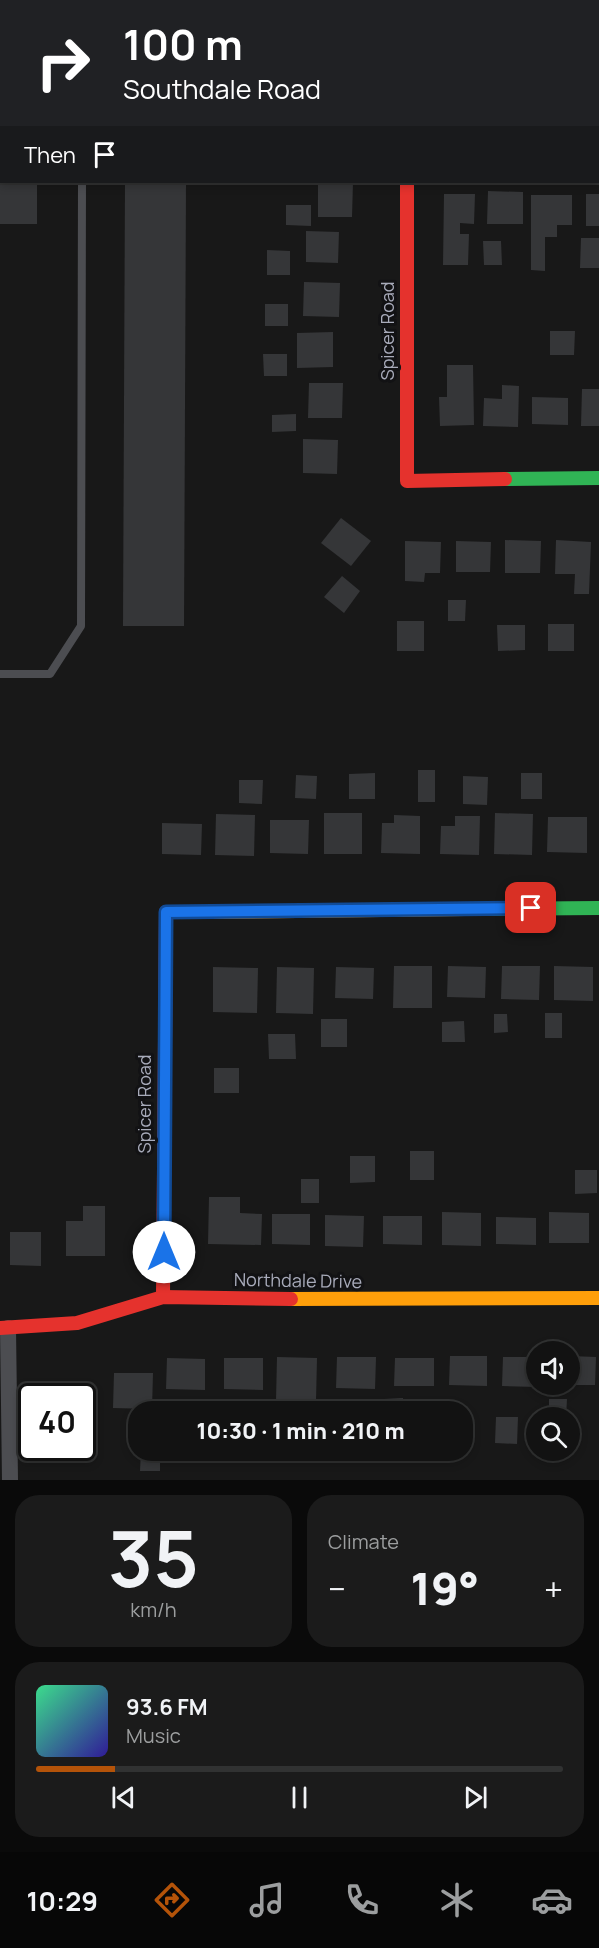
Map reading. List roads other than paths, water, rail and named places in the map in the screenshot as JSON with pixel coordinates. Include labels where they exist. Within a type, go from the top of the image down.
[{"type":"street","name":"Spicer Road","points":[[407,183],[407,481],[599,478]]},
{"type":"street","name":"Spicer Road","points":[[164,1297],[166,912],[599,908]]},
{"type":"street","name":"Northdale Drive","points":[[4,1328],[77,1323],[164,1297],[356,1300],[599,1298]]},
{"type":"street","points":[[4,1328],[10,1480]]},
{"type":"lane","points":[[0,674],[51,674],[81,626],[82,183]]}]
